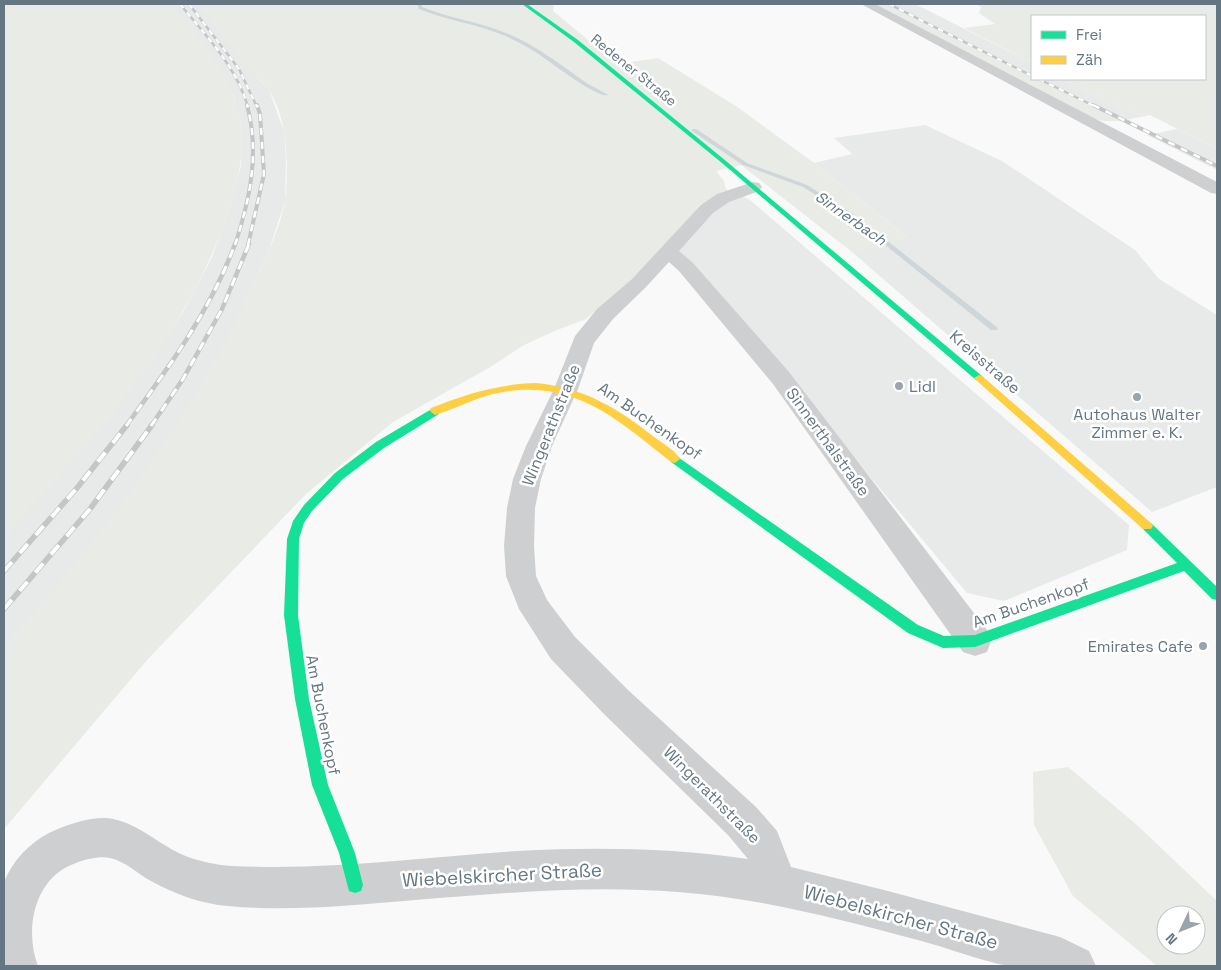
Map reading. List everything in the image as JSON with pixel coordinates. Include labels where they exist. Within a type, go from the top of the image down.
[{"type":"main road","name":"Redener Straße","points":[[526,4],[576,41],[724,162]]},
{"type":"main road","name":"Kreisstraße","points":[[724,162],[960,362],[1125,506],[1217,596]]},
{"type":"main road","name":"Am Buchenkopf","points":[[355,885],[346,850],[320,784],[297,678],[290,596],[293,533],[300,518],[314,500],[383,442],[420,418],[456,401],[519,385],[539,384],[584,395],[598,403],[913,629],[943,642],[975,641],[1186,565]]},
{"type":"street","points":[[866,4],[956,49],[1217,189]]},
{"type":"street","name":"Wingerathstraße","points":[[753,187],[723,198],[707,209],[669,252],[605,314],[584,341],[566,390],[539,446],[526,486],[521,508],[519,546],[521,576],[536,609],[563,648],[616,702],[742,821],[763,846],[777,885]]},
{"type":"street","name":"Sinnerthalstraße","points":[[669,252],[686,267],[781,378],[975,641]]},
{"type":"street","name":"Wiebelskircher Straße","points":[[14,963],[9,927],[17,898],[31,873],[53,851],[76,842],[110,838],[131,846],[175,873],[226,886],[284,888],[355,885],[555,870],[615,869],[705,874],[777,885],[932,923],[1060,959],[1074,966]]},
{"type":"shaded area","points":[[4,4],[172,4],[193,30],[223,74],[240,120],[242,148],[236,188],[223,227],[204,271],[182,313],[156,353],[99,430],[4,537]]},
{"type":"shaded area","points":[[172,4],[198,4],[269,90],[284,131],[286,160],[285,201],[269,250],[243,307],[218,358],[183,417],[132,491],[72,569],[4,648],[4,537],[109,417],[151,361],[183,312],[212,257],[230,207],[241,166],[242,140],[240,119],[234,97],[222,73]]},
{"type":"shaded area","points":[[198,4],[554,4],[553,11],[617,64],[658,58],[736,106],[814,163],[908,238],[852,252],[741,165],[716,171],[724,181],[726,189],[692,210],[647,266],[586,319],[524,345],[492,366],[393,422],[306,494],[148,659],[4,829],[4,648],[108,521],[172,432],[227,338],[266,257],[283,211],[287,183],[285,140],[276,104],[271,93],[261,80],[247,67]]},
{"type":"shaded area","points":[[872,4],[882,4],[1031,77],[1031,80],[1037,80],[1120,121],[1103,121],[1092,118]]},
{"type":"shaded area","points":[[882,4],[915,4],[1031,62],[1031,78]]},
{"type":"shaded area","points":[[976,4],[1217,4],[1217,149],[1150,115],[1134,114],[1066,80],[1206,80],[1206,15],[1031,15],[1031,62],[964,28],[995,24],[979,13],[981,7]]},
{"type":"shaded area","points":[[1036,80],[1066,80],[1134,114],[1150,115],[1120,121]]},
{"type":"shaded area","points":[[925,125],[1002,161],[1135,250],[1159,279],[1217,315],[1217,487],[1152,512],[852,252],[907,237],[814,163],[852,154],[834,138]]},
{"type":"shaded area","points":[[1177,129],[1217,149],[1217,170],[1147,135]]},
{"type":"shaded area","points":[[726,189],[750,200],[1129,525],[1127,550],[1004,601],[967,593],[698,270],[664,244],[692,210]]},
{"type":"shaded area","points":[[1068,767],[1137,825],[1217,901],[1217,966],[1157,966],[1073,896],[1034,825],[1033,772]]},
{"type":"waterway","name":"Sinnerbach","points":[[419,4],[420,8],[432,13],[493,30],[516,39],[594,90],[606,95]]},
{"type":"waterway","name":"Sinnerbach","points":[[694,130],[745,164],[805,186],[850,214],[994,328]]},
{"type":"railway","points":[[180,4],[228,65],[243,92],[248,107]]},
{"type":"railway","points":[[189,4],[239,69],[257,107]]},
{"type":"railway","points":[[889,4],[1031,75]]},
{"type":"railway","points":[[1041,80],[1096,107]]},
{"type":"railway","points":[[235,245],[252,176],[253,141],[247,105]]},
{"type":"railway","points":[[248,245],[264,174],[260,114],[257,105]]},
{"type":"railway","points":[[1093,105],[1217,166]]},
{"type":"railway","points":[[126,426],[201,316],[214,292],[235,244]]},
{"type":"railway","points":[[151,426],[183,379],[222,309],[249,244]]},
{"type":"railway","points":[[4,571],[77,488],[127,425]]},
{"type":"railway","points":[[4,609],[90,509],[152,425]]},
{"type":"traffic: fast","points":[[524,4],[576,41],[724,162],[979,378]]},
{"type":"traffic: fast","points":[[355,885],[347,853],[320,785],[302,699],[291,615],[293,539],[299,521],[308,508],[339,476],[380,445],[435,411]]},
{"type":"traffic: fast","points":[[675,459],[913,629],[943,642],[975,641],[1186,565]]},
{"type":"traffic: fast","points":[[1147,526],[1217,595]]},
{"type":"traffic: slow","points":[[979,378],[1147,526]]},
{"type":"traffic: slow","points":[[435,411],[495,390],[536,386],[556,388],[577,394],[607,408],[675,459]]},
{"type":"place","name":"Lidl","points":[[899,386]]},
{"type":"place","name":"Autohaus Walter Zimmer e. K.","points":[[1137,397]]},
{"type":"place","name":"Emirates Cafe","points":[[1203,646]]}]
